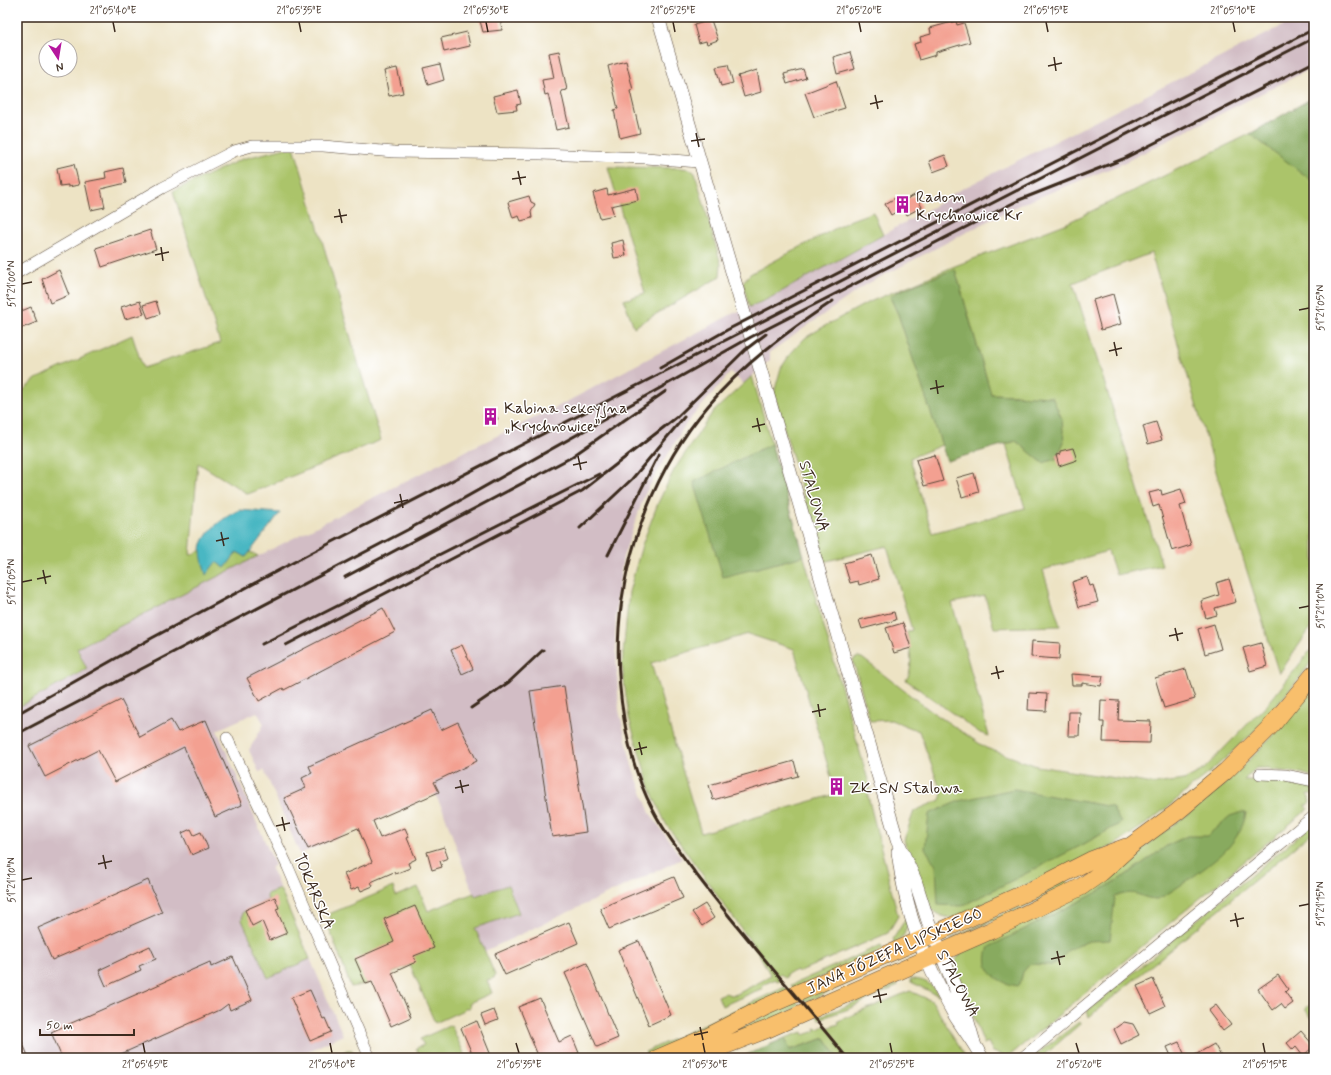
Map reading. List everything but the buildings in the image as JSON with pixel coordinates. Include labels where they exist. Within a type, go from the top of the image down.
[{"type":"main road","name":"JANA JÓZEFA LIPSKIEGO","points":[[693,1058],[768,1029],[1031,912],[1081,887],[1111,865],[1132,845],[1177,812],[1226,771],[1272,725],[1314,674]]},
{"type":"main road","name":"JANA JÓZEFA LIPSKIEGO","points":[[658,1058],[710,1036],[765,1007],[934,934],[1042,885],[1091,860],[1132,845]]},
{"type":"street","name":"STALOWA","points":[[658,17],[897,840],[915,880],[934,934],[933,955]]},
{"type":"street","points":[[17,273],[162,188],[234,152],[252,146],[324,146],[394,152],[541,154],[646,158],[699,162]]},
{"type":"street","name":"TOKARSKA","points":[[227,738],[288,867],[370,1058]]},
{"type":"street","points":[[1260,774],[1285,775],[1314,781]]},
{"type":"street","points":[[1022,1058],[1314,816]]},
{"type":"street","name":"STALOWA","points":[[897,840],[903,886],[918,940],[933,955],[965,1012],[975,1046],[982,1058]]},
{"type":"shaded area","points":[[1300,17],[1314,17],[1314,67],[1119,165],[1019,205],[867,284],[770,352],[770,360],[743,384],[731,372],[685,425],[645,494],[623,557],[617,599],[615,635],[619,710],[632,766],[650,813],[682,859],[485,951],[474,928],[519,913],[474,896],[443,810],[435,794],[300,854],[264,770],[259,772],[249,750],[264,724],[257,712],[217,730],[275,865],[271,868],[343,1035],[306,1052],[308,1058],[17,1058],[17,708],[87,669],[77,648],[447,460],[557,407],[732,314],[768,299],[945,200],[954,193]]},
{"type":"green space","points":[[1314,97],[1314,623],[1279,674],[1218,478],[1151,253],[1073,283],[1162,565],[1116,575],[1108,551],[1043,570],[1060,626],[994,628],[985,596],[952,603],[989,736],[980,733],[906,680],[909,675],[911,663],[907,632],[912,630],[887,546],[823,562],[774,393],[781,368],[791,353],[805,338],[867,303],[955,266],[1065,224],[1250,134]],"holes":[[[955,269],[991,394],[1021,395],[1044,463],[1016,441],[1006,444],[1025,508],[932,533],[910,458],[942,445],[898,314],[890,297],[897,292]]]},
{"type":"green space","points":[[1314,97],[1314,182],[1250,134]]},
{"type":"green space","points":[[294,146],[381,440],[248,494],[198,463],[190,555],[202,550],[203,563],[217,562],[225,568],[237,552],[246,557],[250,552],[258,556],[77,648],[87,669],[17,708],[17,396],[36,379],[132,335],[143,368],[220,343],[173,191],[242,159]]},
{"type":"green space","points":[[608,167],[681,168],[690,169],[695,173],[721,264],[720,276],[716,279],[634,327],[624,300],[645,293]]},
{"type":"green space","points":[[873,212],[883,235],[768,299],[749,307],[743,282],[750,274],[851,220]]},
{"type":"green space","points":[[955,269],[991,394],[1052,397],[1062,419],[1064,442],[1056,459],[1043,463],[1016,441],[947,461],[898,314],[890,297],[897,292]]},
{"type":"green space","points":[[752,376],[870,787],[868,796],[898,916],[888,933],[798,972],[797,970],[786,974],[787,977],[785,978],[780,974],[777,976],[780,981],[777,982],[776,979],[762,985],[763,988],[722,1006],[718,996],[725,993],[731,995],[737,994],[771,976],[758,952],[666,824],[651,791],[629,718],[622,665],[629,592],[642,545],[658,503],[674,470],[712,413]],"holes":[[[748,634],[794,649],[836,794],[701,833],[651,663]]]},
{"type":"green space","points":[[771,444],[804,556],[723,577],[694,482]]},
{"type":"green space","points":[[1314,646],[1314,658],[1298,680],[1253,733],[1208,774],[1150,821],[1116,844],[953,918],[940,915],[929,907],[904,840],[914,811],[940,800],[942,794],[919,731],[891,720],[870,721],[853,660],[858,657],[862,658],[928,709],[986,748],[1037,766],[1154,784],[1184,780],[1203,770],[1271,700]]},
{"type":"green space","points":[[1314,687],[1314,777],[1301,773],[1273,770],[1269,768],[1256,768],[1244,780],[1293,780],[1314,787],[1312,789],[1314,794],[1308,794],[1310,803],[1305,806],[1308,809],[1008,1057],[993,1052],[988,1042],[984,1044],[955,970],[956,960],[963,950],[1116,868],[1201,804],[1228,781],[1263,746]]},
{"type":"green space","points":[[1014,789],[1112,807],[1121,823],[1084,844],[962,906],[938,905],[936,866],[925,848],[929,814],[959,801]]},
{"type":"green space","points":[[1242,812],[1246,813],[1243,824],[1228,848],[1212,863],[1169,893],[1156,899],[1133,893],[1122,894],[1115,897],[1110,940],[1089,941],[1068,950],[1060,961],[1051,965],[1030,964],[1023,972],[1020,984],[1017,986],[997,978],[988,968],[987,955],[989,947],[1092,895],[1123,877],[1168,845],[1187,836],[1207,836],[1230,816]]},
{"type":"green space","points":[[1314,823],[1314,831],[1089,1017],[1087,1011]]},
{"type":"green space","points":[[1065,878],[1071,888],[950,939],[1022,905]]},
{"type":"green space","points":[[508,885],[519,913],[475,928],[495,975],[494,978],[487,980],[492,993],[469,1003],[470,1007],[435,1023],[410,965],[366,984],[351,987],[329,928],[333,924],[329,914],[393,887],[396,896],[418,887],[428,911],[474,893],[475,896]]},
{"type":"green space","points":[[280,889],[310,959],[268,978],[242,920],[243,912],[268,900],[266,894]]},
{"type":"green space","points":[[907,917],[905,932],[895,944],[893,939]]},
{"type":"green space","points":[[881,945],[883,950],[794,989],[791,985]]},
{"type":"green space","points":[[887,960],[888,964],[806,1002],[801,997]]},
{"type":"green space","points":[[910,979],[927,983],[939,996],[911,982]]},
{"type":"green space","points":[[897,984],[898,986],[846,1010],[819,1019],[817,1017],[839,1009]]},
{"type":"green space","points":[[785,987],[788,992],[652,1056],[648,1056],[645,1052]]},
{"type":"green space","points":[[910,991],[932,1001],[966,1058],[838,1058],[825,1038],[790,1050],[785,1038],[803,1032],[804,1035],[816,1031],[815,1028],[819,1029],[826,1025],[827,1028],[839,1024],[838,1021]]},
{"type":"green space","points":[[795,1000],[800,1005],[776,1020],[712,1043]]},
{"type":"green space","points":[[1314,1002],[1314,1021],[1305,1009]]},
{"type":"green space","points":[[1079,1022],[1080,1024],[1041,1058],[1031,1058]]},
{"type":"green space","points":[[451,1025],[466,1058],[420,1058],[416,1048],[424,1045],[420,1039]]},
{"type":"green space","points":[[785,1038],[790,1050],[825,1038],[838,1058],[739,1058]]},
{"type":"green space","points":[[347,1050],[352,1050],[356,1058],[342,1058],[340,1054]]},
{"type":"water","points":[[239,510],[280,513],[246,557],[237,552],[225,568],[216,562],[206,575],[201,551],[205,538],[213,528],[228,516]]},
{"type":"railway","points":[[660,368],[727,330],[1314,29]]},
{"type":"railway","points":[[17,714],[152,638],[311,553],[1314,38]]},
{"type":"railway","points":[[17,734],[411,528],[751,337],[1019,200],[1123,159],[1314,62]]},
{"type":"railway","points":[[833,301],[783,336],[736,376],[708,406],[673,455],[646,510],[628,568],[622,598],[618,639],[618,662],[622,708],[631,754],[643,788],[663,828],[674,845],[717,901],[847,1058]]},
{"type":"railway","points":[[286,645],[582,491],[677,417],[745,350],[766,334]]},
{"type":"railway","points":[[345,577],[570,458],[666,391]]},
{"type":"railway","points":[[580,528],[632,479],[684,417]]},
{"type":"railway","points":[[608,555],[659,454]]},
{"type":"railway","points":[[262,644],[599,474]]},
{"type":"railway","points":[[471,708],[509,682],[543,650]]},
{"type":"place","name":"Radom Krychnowice Kr","points":[[903,205]]},
{"type":"place","name":"Kabina sekcyjna „Krychnowice”","points":[[491,416]]},
{"type":"place","name":"ZK-SN Stalowa","points":[[836,787]]}]
